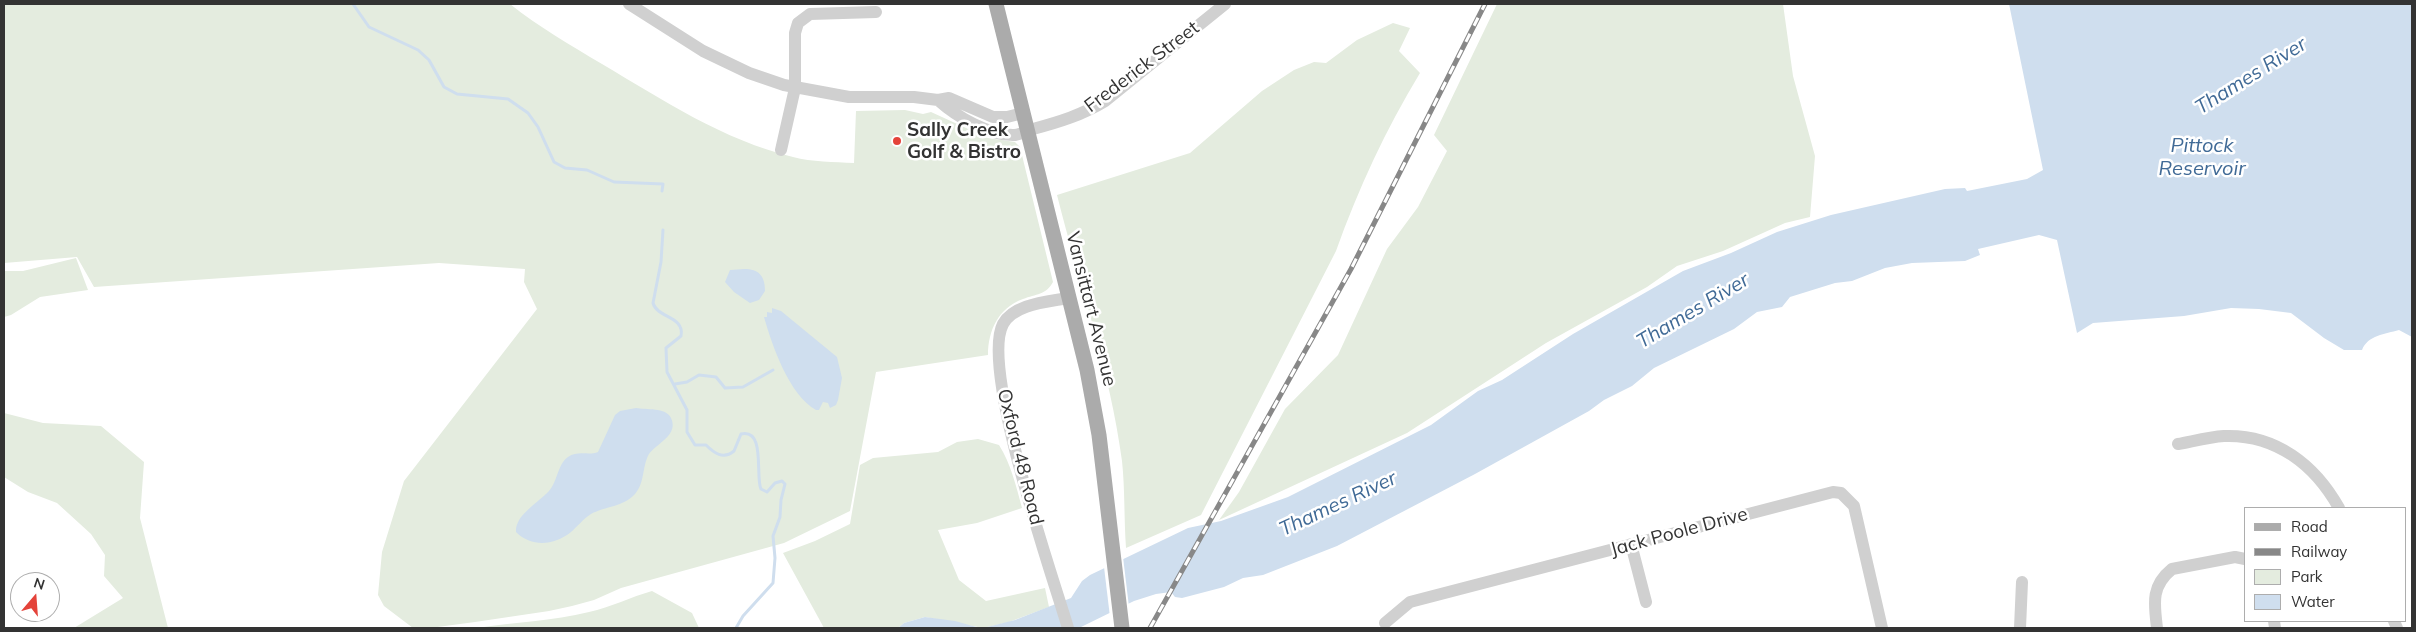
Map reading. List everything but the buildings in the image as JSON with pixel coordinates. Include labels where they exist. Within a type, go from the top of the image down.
[{"type":"main road","name":"Vansittart Avenue","points":[[996,4],[1087,370],[1099,435],[1122,628]]},
{"type":"street","points":[[629,4],[703,51],[770,81],[795,88],[849,97],[914,96],[938,100],[949,98],[993,117],[1007,117],[1023,113]]},
{"type":"street","name":"Frederick Street","points":[[938,100],[952,112],[993,131],[1016,135],[1063,121],[1089,111],[1103,102],[1225,4]]},
{"type":"street","points":[[781,150],[795,88],[795,33],[802,18],[818,13],[876,12]]},
{"type":"street","name":"Oxford 48 Road","points":[[1068,298],[1023,308],[1012,314],[1003,323],[998,338],[999,363],[1013,444],[1068,628]]},
{"type":"street","points":[[2178,444],[2233,436],[2253,439],[2281,447],[2297,456],[2309,468],[2323,483],[2338,507]]},
{"type":"street","name":"Jack Poole Drive","points":[[1385,623],[1410,602],[1832,492],[1841,493],[1854,506],[1882,628]]},
{"type":"street","points":[[1631,544],[1646,602]]},
{"type":"street","points":[[2156,628],[2155,594],[2164,575],[2172,568],[2235,557],[2244,560]]},
{"type":"street","points":[[2020,628],[2022,582]]},
{"type":"green space","points":[[4,4],[510,4],[566,43],[694,118],[767,150],[815,161],[854,163],[856,111],[905,110],[923,114],[931,112],[988,138],[1015,142],[1020,147],[1053,282],[1044,292],[1014,303],[1001,314],[992,329],[988,355],[876,372],[850,511],[784,543],[621,588],[594,600],[572,606],[475,622],[430,628],[413,628],[384,606],[378,595],[382,552],[404,481],[537,309],[524,282],[525,269],[439,263],[94,287],[77,257],[4,263]]},
{"type":"green space","points":[[1497,4],[1783,4],[1793,76],[1815,156],[1810,217],[1785,223],[1723,251],[1677,266],[1647,287],[1546,343],[1407,433],[1219,520],[1239,492],[1285,409],[1338,355],[1387,249],[1418,207],[1447,151],[1434,135]]},
{"type":"green space","points":[[1393,23],[1410,28],[1399,51],[1420,73],[1374,160],[1336,251],[1201,515],[1126,548],[1123,472],[1117,427],[1102,360],[1057,195],[1190,153],[1262,91],[1294,70],[1314,62],[1326,63],[1357,40]]},
{"type":"green space","points":[[76,258],[88,290],[40,297],[11,315],[4,317],[4,271],[23,271]]},
{"type":"green space","points":[[4,413],[43,423],[101,426],[144,462],[140,518],[168,628],[74,628],[123,598],[104,576],[105,555],[91,534],[57,503],[28,492],[4,477]]},
{"type":"green space","points":[[978,439],[999,445],[1010,467],[1022,508],[977,523],[938,530],[959,580],[986,601],[1045,588],[1049,607],[1009,622],[983,628],[925,617],[904,623],[898,628],[824,628],[783,553],[815,541],[850,524],[860,465],[873,458],[938,452],[957,442]]},
{"type":"green space","points":[[652,591],[692,613],[699,628],[477,628],[575,615]]},
{"type":"water","name":"Pittock Reservoir","points":[[2009,4],[2412,4],[2412,337],[2399,330],[2373,338],[2368,341],[2362,350],[2344,350],[2324,338],[2291,313],[2231,308],[2184,316],[2093,323],[2077,333],[2057,240],[2039,235],[1978,249],[1980,255],[1965,261],[1912,263],[1885,268],[1852,281],[1835,283],[1790,297],[1782,307],[1757,312],[1734,329],[1654,368],[1632,386],[1475,474],[1337,546],[1263,575],[1243,578],[1224,587],[1182,598],[1175,597],[1171,592],[1156,594],[1134,601],[1079,628],[983,628],[1015,620],[1071,598],[1082,581],[1090,575],[1188,528],[1221,521],[1288,497],[1431,425],[1478,391],[1502,380],[1573,334],[1683,271],[1731,253],[1777,232],[1831,215],[1945,189],[1965,188],[1967,191],[2027,179],[2043,170]]},
{"type":"water","points":[[730,270],[754,270],[760,274],[765,286],[765,291],[759,300],[750,303],[734,292],[725,282]]},
{"type":"water","points":[[772,308],[781,311],[837,357],[842,378],[836,405],[830,408],[828,403],[823,402],[819,410],[816,410],[806,403],[790,381],[777,355],[764,317],[767,317],[767,312],[772,313]]},
{"type":"water","points":[[636,408],[665,412],[671,418],[673,424],[670,434],[649,454],[640,485],[635,494],[620,504],[591,514],[571,532],[558,540],[544,543],[529,541],[516,532],[519,520],[523,515],[552,487],[564,460],[576,454],[598,452],[615,415],[620,411]]},
{"type":"water","points":[[925,617],[955,621],[980,628],[898,628],[904,623]]},
{"type":"pier","points":[[1123,557],[1129,607],[1110,617],[1104,567]]},
{"type":"waterway","points":[[353,4],[369,27],[418,50],[429,60],[444,87],[457,94],[508,99],[528,113],[538,127],[554,162],[565,168],[587,170],[614,182],[663,184],[662,191]]},
{"type":"waterway","points":[[663,230],[661,262],[653,303],[660,312],[675,321],[681,329],[681,336],[666,348],[667,372],[687,410],[687,432],[695,445],[706,445],[715,453],[722,455],[730,454],[734,451],[741,434],[749,434],[754,438],[757,446],[761,489],[767,492],[775,483],[782,481],[785,484],[781,500],[780,517],[773,536],[775,558],[773,583],[743,616],[736,628]]},
{"type":"waterway","points":[[675,384],[687,382],[699,375],[716,377],[725,388],[743,387],[773,370]]},
{"type":"railway","points":[[1150,628],[1351,269],[1485,4]]},
{"type":"place","name":"Sally Creek Golf & Bistro","points":[[897,141]]},
{"type":"water label","name":"Thames River","points":[[2251,76]]},
{"type":"water label","name":"Thames River","points":[[1693,311]]},
{"type":"water label","name":"Thames River","points":[[1338,504]]}]
